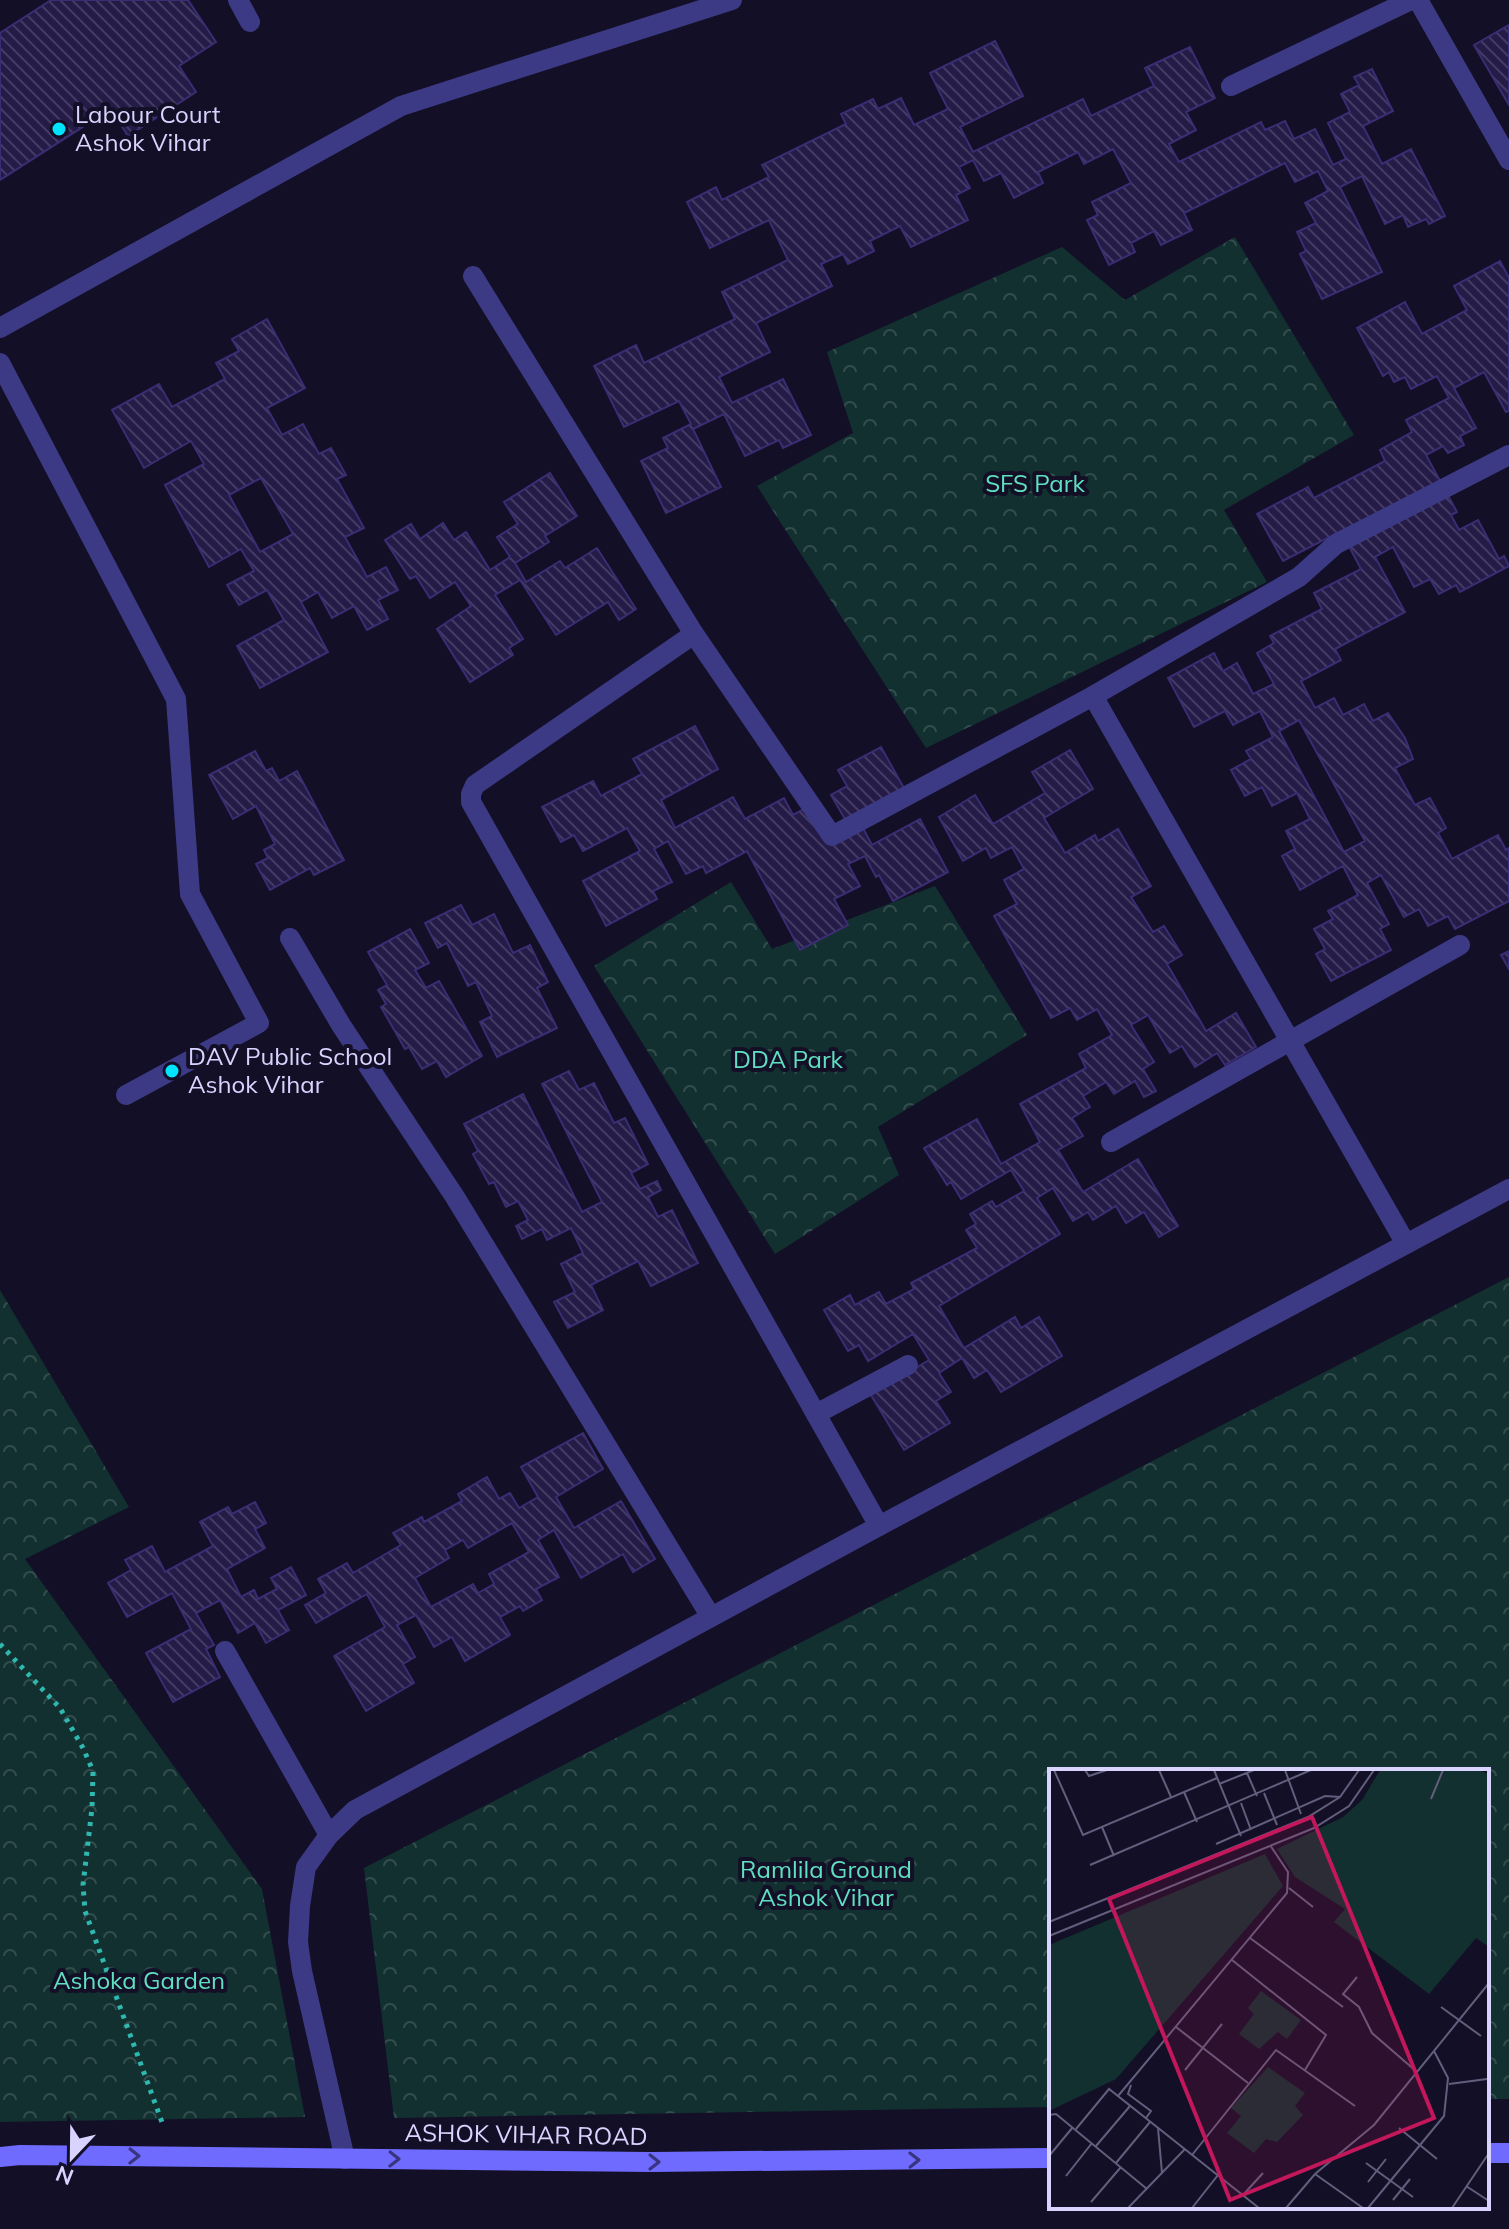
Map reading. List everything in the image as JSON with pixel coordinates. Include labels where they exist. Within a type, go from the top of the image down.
[{"type":"main road","name":"ASHOK VIHAR ROAD","points":[[0,2157],[651,2162],[1049,2158]]},
{"type":"street","points":[[238,0],[250,22]]},
{"type":"street","points":[[0,328],[401,106],[732,0]]},
{"type":"street","points":[[1231,86],[1411,0]]},
{"type":"street","points":[[1418,0],[1509,160]]},
{"type":"street","points":[[473,276],[694,634],[832,836],[1093,696],[1299,577],[1336,544],[1509,455]]},
{"type":"street","points":[[0,363],[176,699],[190,894],[259,1023],[126,1095]]},
{"type":"street","points":[[694,634],[475,785],[471,802],[879,1526]]},
{"type":"street","points":[[1093,696],[1406,1244]]},
{"type":"street","points":[[290,938],[341,1025],[455,1197],[711,1617]]},
{"type":"street","points":[[1111,1142],[1460,945]]},
{"type":"street","points":[[345,2159],[298,1942],[306,1867],[329,1835],[355,1810],[1509,1189]]},
{"type":"street","points":[[816,1414],[908,1365]]},
{"type":"street","points":[[225,1651],[329,1835]]},
{"type":"path","points":[[0,1644],[60,1708],[93,1771],[83,1885],[85,1911],[175,2156]]},
{"type":"green space","name":"SFS Park","points":[[1235,237],[1354,435],[1224,510],[1267,582],[926,748],[757,486],[853,433],[827,352],[1062,247],[1125,300]]},
{"type":"green space","name":"DDA Park","points":[[731,882],[772,949],[935,886],[1027,1035],[878,1127],[899,1175],[775,1254],[594,966]]},
{"type":"green space","name":"Ramlila Ground Ashok Vihar","points":[[1509,1277],[1509,2099],[1489,2099],[1489,1769],[1049,1769],[1049,2107],[394,2118],[364,1868]]},
{"type":"green space","name":"Ashoka Garden","points":[[0,1290],[129,1507],[25,1559],[262,1889],[305,2117],[0,2122]]},
{"type":"building","points":[[51,0],[188,0],[216,42],[179,66],[196,92],[128,136],[111,109],[0,180],[0,33]]},
{"type":"building","points":[[1509,25],[1509,105],[1474,45]]},
{"type":"building","points":[[995,41],[1023,96],[960,127],[973,152],[1083,99],[1091,116],[1154,86],[1145,68],[1190,47],[1215,98],[1186,112],[1196,130],[1169,144],[1179,162],[1261,122],[1265,130],[1285,121],[1294,139],[1315,129],[1333,165],[1346,159],[1328,123],[1350,112],[1341,94],[1359,85],[1354,77],[1372,69],[1393,111],[1363,126],[1382,164],[1411,149],[1445,216],[1429,224],[1426,219],[1408,227],[1403,215],[1385,224],[1362,176],[1340,187],[1382,272],[1322,299],[1300,254],[1306,251],[1297,232],[1316,223],[1305,203],[1328,191],[1318,171],[1295,182],[1285,163],[1184,213],[1192,230],[1161,245],[1154,231],[1131,243],[1135,252],[1109,265],[1087,220],[1098,215],[1092,202],[1131,183],[1113,149],[1084,164],[1078,152],[1038,172],[1043,183],[1014,198],[1001,173],[984,181],[973,160],[959,167],[970,188],[956,195],[968,220],[911,247],[900,226],[870,241],[874,251],[848,264],[843,254],[821,264],[832,286],[756,323],[770,352],[719,377],[732,403],[783,379],[811,435],[783,448],[779,440],[745,456],[724,414],[693,429],[721,487],[666,513],[641,461],[668,448],[663,438],[691,424],[679,401],[624,427],[594,366],[636,345],[644,363],[735,319],[722,292],[788,260],[769,220],[710,248],[687,202],[716,187],[722,200],[769,177],[762,165],[846,124],[841,114],[873,99],[878,109],[901,98],[914,125],[948,109],[930,73]]},
{"type":"building","points":[[1500,261],[1509,278],[1509,411],[1506,412],[1484,372],[1454,388],[1476,428],[1460,436],[1464,445],[1448,453],[1443,446],[1426,455],[1457,512],[1451,515],[1459,530],[1478,520],[1499,559],[1504,556],[1509,566],[1460,592],[1456,585],[1439,594],[1430,579],[1414,587],[1393,547],[1375,557],[1405,612],[1335,649],[1341,660],[1301,681],[1315,708],[1334,698],[1343,715],[1364,704],[1373,721],[1388,713],[1405,738],[1413,759],[1395,768],[1415,805],[1430,798],[1446,828],[1438,833],[1452,859],[1498,835],[1506,850],[1509,848],[1509,901],[1455,929],[1448,916],[1428,926],[1419,909],[1404,917],[1381,875],[1367,883],[1389,924],[1380,929],[1391,950],[1331,981],[1316,954],[1325,949],[1314,929],[1333,919],[1328,911],[1358,895],[1343,866],[1300,890],[1282,856],[1295,849],[1286,831],[1310,819],[1297,793],[1272,806],[1262,787],[1245,796],[1231,770],[1251,759],[1246,751],[1273,737],[1260,711],[1233,725],[1225,711],[1194,727],[1168,678],[1214,653],[1223,671],[1237,663],[1253,694],[1274,684],[1257,653],[1274,643],[1270,636],[1322,609],[1314,593],[1361,569],[1341,531],[1283,561],[1257,514],[1308,487],[1314,498],[1385,461],[1380,450],[1412,432],[1406,420],[1449,398],[1437,376],[1411,389],[1405,377],[1394,382],[1389,372],[1383,376],[1357,328],[1405,302],[1422,334],[1467,310],[1454,286]],"holes":[[[1299,720],[1365,841],[1344,852],[1279,731]]]},
{"type":"building","points":[[267,319],[305,388],[267,408],[282,435],[303,424],[319,454],[331,448],[346,475],[337,479],[364,528],[345,537],[367,577],[386,567],[398,590],[378,600],[388,619],[367,630],[354,606],[332,618],[318,592],[301,602],[328,652],[260,688],[237,646],[284,620],[267,590],[239,605],[227,585],[254,571],[241,549],[209,567],[165,485],[204,464],[191,441],[144,468],[112,410],[159,384],[172,407],[225,379],[216,363],[239,351],[232,339]],"holes":[[[261,478],[293,534],[260,552],[229,495]]]},
{"type":"building","points":[[550,473],[577,516],[545,536],[549,542],[515,563],[526,582],[560,561],[565,568],[597,548],[636,609],[619,620],[608,602],[556,635],[520,580],[495,595],[523,639],[509,648],[513,655],[470,682],[437,629],[471,606],[455,582],[430,598],[416,576],[410,579],[385,540],[411,524],[420,539],[443,523],[454,540],[466,532],[490,570],[510,557],[497,537],[518,524],[504,502]]},
{"type":"building","points":[[695,726],[718,769],[661,800],[675,828],[733,797],[745,819],[784,798],[793,815],[813,804],[827,831],[846,821],[831,795],[847,786],[838,770],[881,747],[905,790],[856,815],[872,845],[920,819],[948,872],[893,901],[865,856],[848,864],[860,886],[834,899],[848,925],[800,950],[747,851],[706,873],[703,866],[686,874],[668,841],[654,849],[672,882],[653,891],[657,899],[606,926],[583,881],[640,851],[627,828],[583,851],[574,835],[561,842],[542,807],[593,781],[601,796],[642,774],[633,759]]},
{"type":"building","points":[[1070,750],[1093,789],[1044,818],[1065,853],[1095,835],[1098,841],[1118,829],[1151,886],[1131,897],[1153,932],[1164,926],[1182,955],[1167,964],[1206,1031],[1236,1013],[1256,1047],[1225,1065],[1217,1053],[1195,1067],[1182,1046],[1170,1053],[1148,1015],[1131,1025],[1154,1062],[1143,1069],[1156,1091],[1144,1097],[1135,1081],[1114,1094],[1106,1082],[1083,1096],[1090,1107],[1072,1118],[1083,1136],[1058,1150],[1083,1192],[1138,1159],[1178,1226],[1159,1237],[1144,1212],[1126,1223],[1116,1206],[1093,1220],[1088,1212],[1073,1221],[1053,1188],[1037,1198],[1060,1234],[939,1306],[964,1348],[1015,1317],[1021,1328],[1039,1317],[1062,1356],[1001,1392],[987,1370],[974,1378],[962,1358],[939,1373],[951,1392],[936,1401],[950,1423],[904,1450],[871,1395],[929,1360],[913,1334],[868,1361],[859,1345],[848,1351],[824,1310],[850,1295],[855,1305],[879,1292],[886,1304],[914,1289],[911,1283],[977,1248],[966,1230],[976,1224],[970,1214],[992,1201],[996,1207],[1024,1191],[1011,1170],[961,1199],[951,1182],[947,1185],[924,1148],[977,1119],[1001,1164],[1040,1142],[1020,1104],[1086,1068],[1079,1054],[1112,1035],[1097,1009],[1077,1020],[1070,1008],[1051,1018],[994,916],[1017,904],[1004,880],[1024,869],[1012,847],[991,858],[986,848],[963,861],[939,817],[975,795],[993,824],[1045,793],[1032,772]]},
{"type":"building","points":[[255,751],[266,771],[272,768],[279,781],[297,771],[344,860],[314,875],[310,868],[270,890],[256,864],[268,858],[264,850],[275,844],[256,806],[233,819],[209,775]]},
{"type":"building","points":[[461,905],[472,925],[494,914],[513,953],[530,945],[548,982],[537,988],[557,1028],[497,1057],[480,1022],[492,1016],[476,982],[468,986],[447,943],[438,948],[425,923]]},
{"type":"building","points":[[410,929],[429,963],[415,970],[426,988],[439,981],[482,1056],[446,1077],[437,1061],[422,1069],[409,1047],[405,1049],[381,1007],[386,1004],[378,990],[387,985],[368,952]]},
{"type":"building","points":[[1509,951],[1509,969],[1501,955]]},
{"type":"building","points":[[569,1071],[579,1090],[594,1083],[614,1123],[625,1118],[648,1164],[631,1173],[640,1189],[657,1181],[661,1190],[648,1197],[658,1217],[672,1210],[698,1263],[651,1286],[638,1261],[591,1285],[603,1310],[568,1328],[554,1302],[575,1292],[561,1264],[583,1253],[571,1228],[547,1240],[542,1229],[522,1239],[516,1226],[528,1220],[518,1201],[506,1207],[494,1182],[489,1184],[473,1154],[478,1151],[464,1124],[523,1094],[582,1212],[602,1202],[542,1084]]},
{"type":"building","points":[[583,1433],[603,1469],[556,1497],[574,1528],[621,1501],[655,1559],[633,1572],[623,1554],[581,1578],[554,1530],[538,1540],[559,1577],[536,1589],[542,1600],[523,1611],[520,1606],[500,1617],[510,1635],[465,1661],[452,1637],[434,1647],[416,1615],[397,1625],[415,1657],[403,1664],[414,1683],[366,1711],[334,1656],[385,1627],[367,1594],[316,1623],[305,1605],[326,1593],[318,1579],[347,1563],[353,1573],[401,1545],[393,1533],[422,1517],[424,1522],[462,1501],[458,1494],[487,1477],[499,1499],[510,1493],[519,1508],[538,1497],[521,1467]],"holes":[[[512,1523],[529,1552],[489,1574],[494,1584],[478,1593],[473,1584],[431,1607],[415,1578],[449,1558],[445,1550],[463,1540],[468,1548]]]},
{"type":"building","points":[[255,1502],[266,1523],[255,1529],[265,1548],[227,1569],[241,1597],[254,1590],[258,1599],[277,1589],[271,1578],[291,1567],[306,1595],[278,1610],[289,1630],[266,1643],[255,1623],[238,1633],[220,1600],[196,1613],[214,1645],[206,1649],[220,1677],[173,1702],[146,1653],[191,1629],[172,1593],[127,1617],[108,1583],[131,1570],[125,1560],[152,1546],[165,1572],[213,1546],[200,1522],[228,1507],[232,1514]]},
{"type":"place","name":"Labour Court Ashok Vihar","points":[[59,129]]},
{"type":"place","name":"DAV Public School Ashok Vihar","points":[[172,1071]]}]
